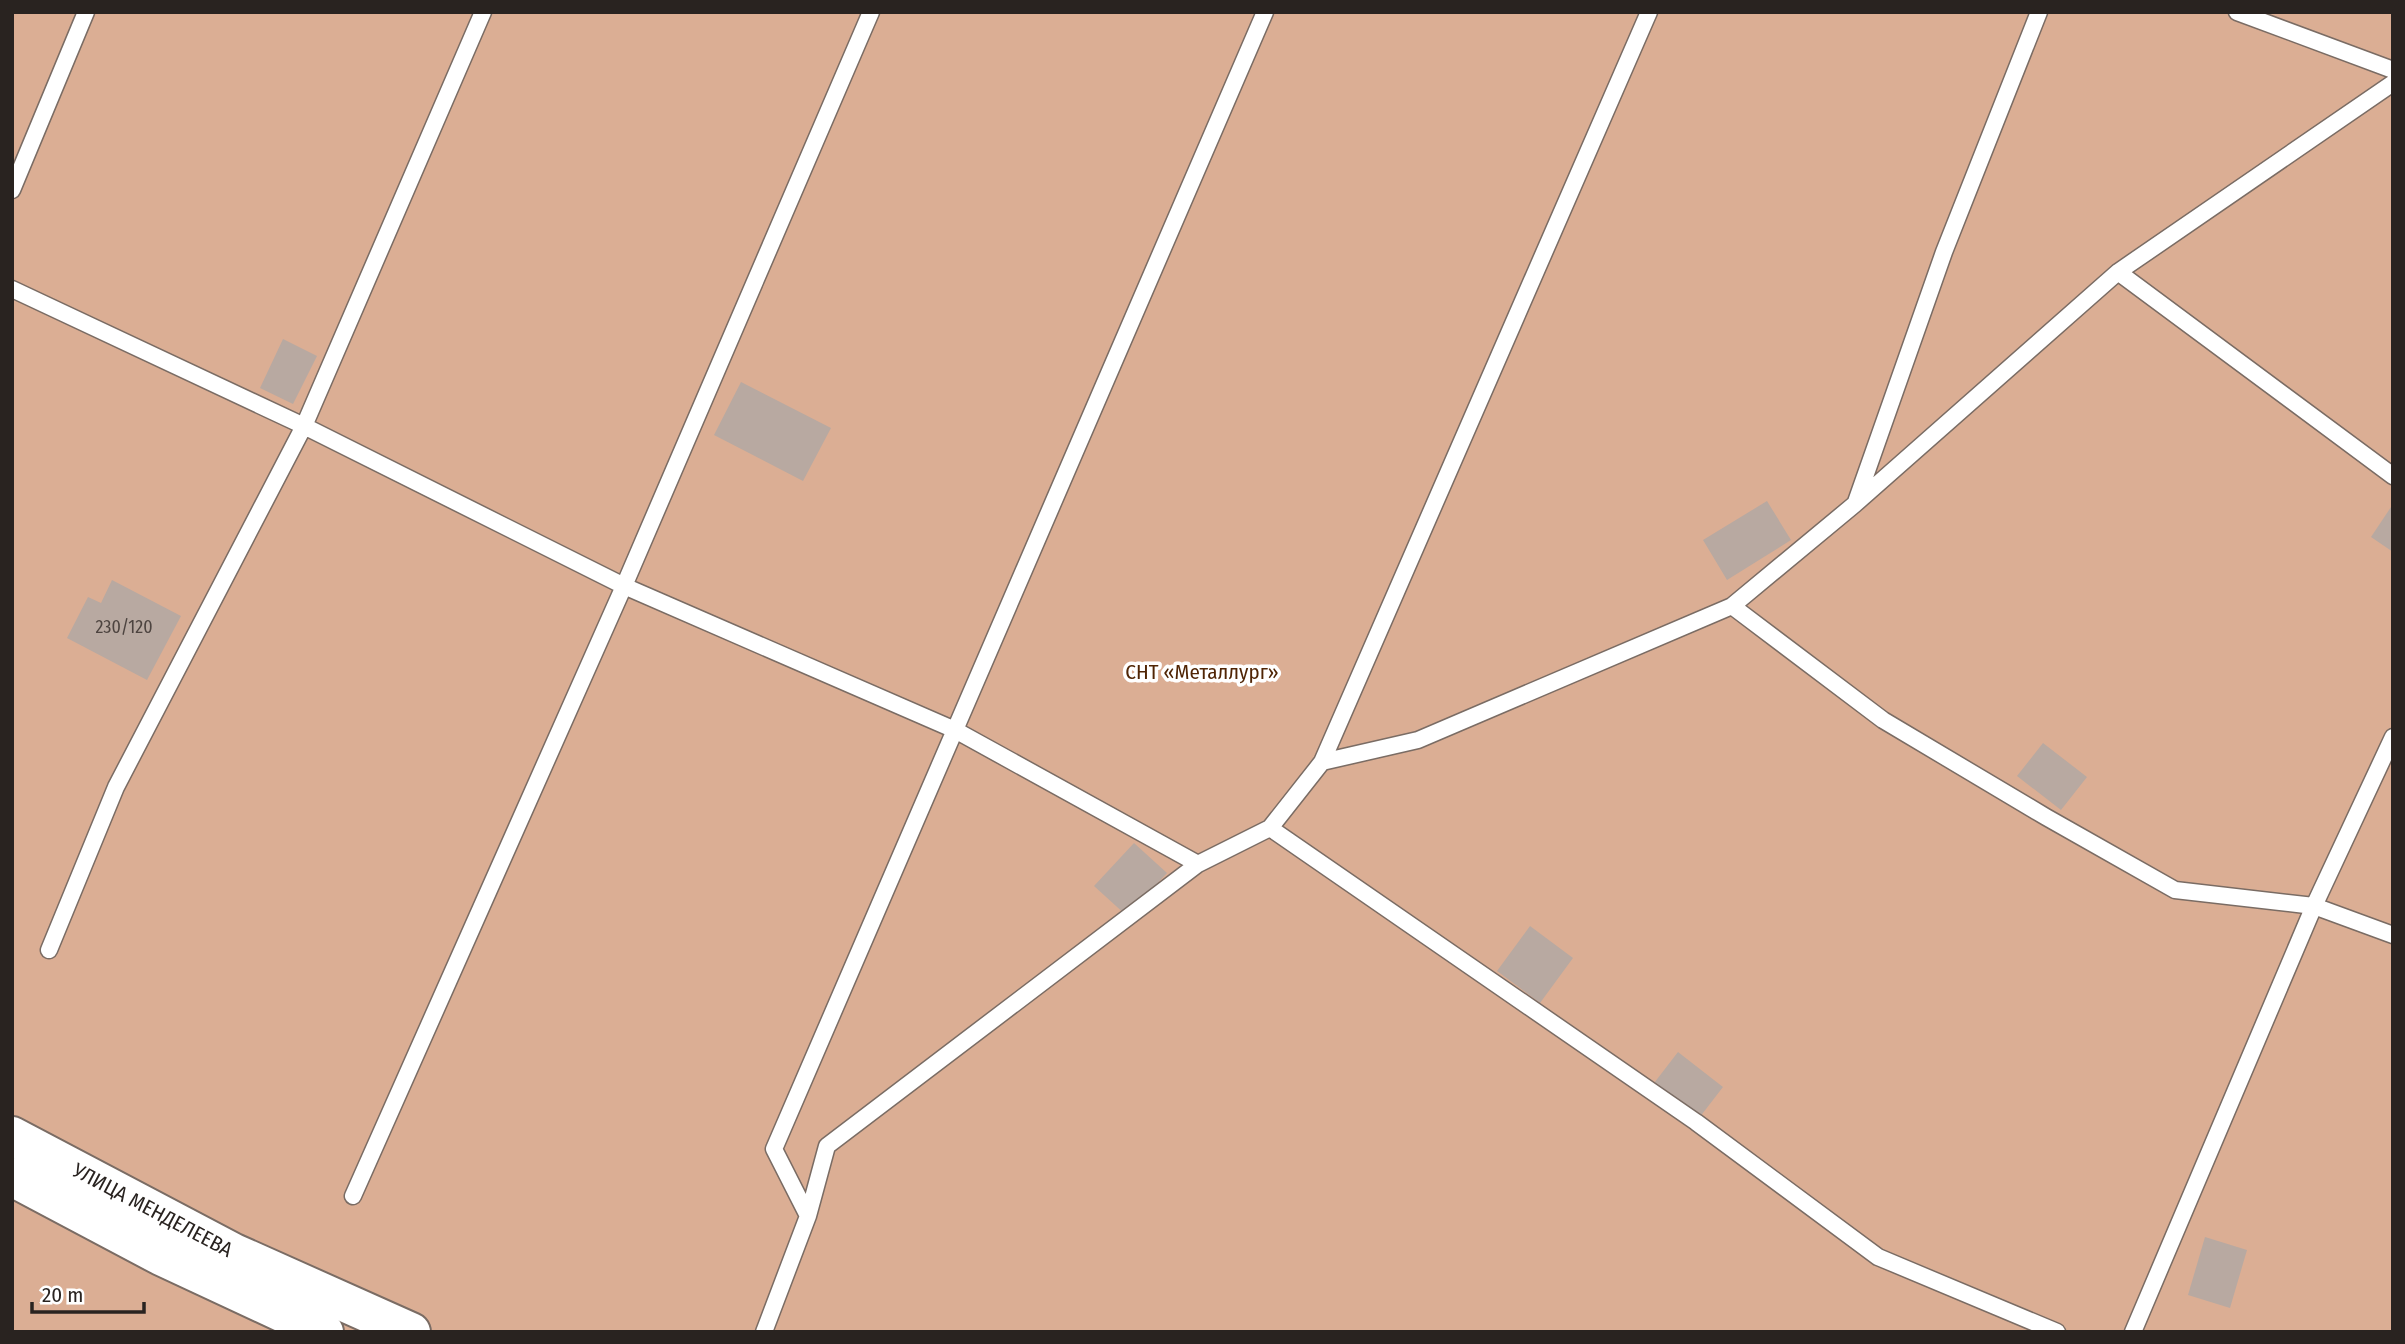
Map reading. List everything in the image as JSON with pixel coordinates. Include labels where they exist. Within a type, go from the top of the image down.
[{"type":"highway","name":"УЛИЦА МЕНДЕЛЕЕВА","points":[[12,1136],[234,1253],[411,1332]]},
{"type":"highway","name":"УЛИЦА МЕНДЕЛЕЕВА","points":[[12,1177],[161,1256],[324,1332]]},
{"type":"lane","points":[[12,190],[86,12]]},
{"type":"lane","points":[[49,950],[116,787],[304,426],[483,12]]},
{"type":"lane","points":[[353,1196],[624,586],[872,12]]},
{"type":"lane","points":[[808,1216],[775,1149],[1265,12]]},
{"type":"lane","points":[[764,1332],[808,1216],[827,1146],[1198,864],[1270,828],[1322,762],[1649,12]]},
{"type":"lane","points":[[1855,504],[1944,252],[2039,12]]},
{"type":"lane","points":[[2236,12],[2393,70]]},
{"type":"lane","points":[[1322,762],[1418,740],[1732,606],[1855,504],[2118,272],[2393,83]]},
{"type":"lane","points":[[2118,272],[2393,476]]},
{"type":"lane","points":[[12,289],[304,426],[624,586],[955,730],[1198,864]]},
{"type":"lane","points":[[1732,606],[1883,720],[2175,890],[2314,906],[2393,935]]},
{"type":"lane","points":[[2133,1332],[2314,906],[2393,737]]},
{"type":"lane","points":[[1270,828],[1696,1122],[1878,1257],[2057,1332]]},
{"type":"green space","name":"СНТ «Металлург»","points":[[12,12],[2393,12],[2393,1332],[12,1332]]},
{"type":"building","points":[[283,339],[317,356],[293,404],[260,388]]},
{"type":"building","points":[[741,382],[831,428],[803,481],[714,435]]},
{"type":"building","points":[[1767,501],[1791,540],[1727,580],[1703,540]]},
{"type":"building","points":[[2393,504],[2393,552],[2371,537]]},
{"type":"building","points":[[112,580],[181,616],[147,680],[67,638],[88,597],[101,603]]},
{"type":"building","points":[[2043,743],[2087,777],[2061,810],[2017,776]]},
{"type":"building","points":[[1134,843],[1167,873],[1127,916],[1094,886]]},
{"type":"building","points":[[1530,926],[1573,958],[1540,1003],[1497,971]]},
{"type":"building","points":[[1678,1052],[1723,1087],[1696,1122],[1651,1087]]},
{"type":"building","points":[[2205,1237],[2247,1250],[2230,1308],[2188,1295]]}]
